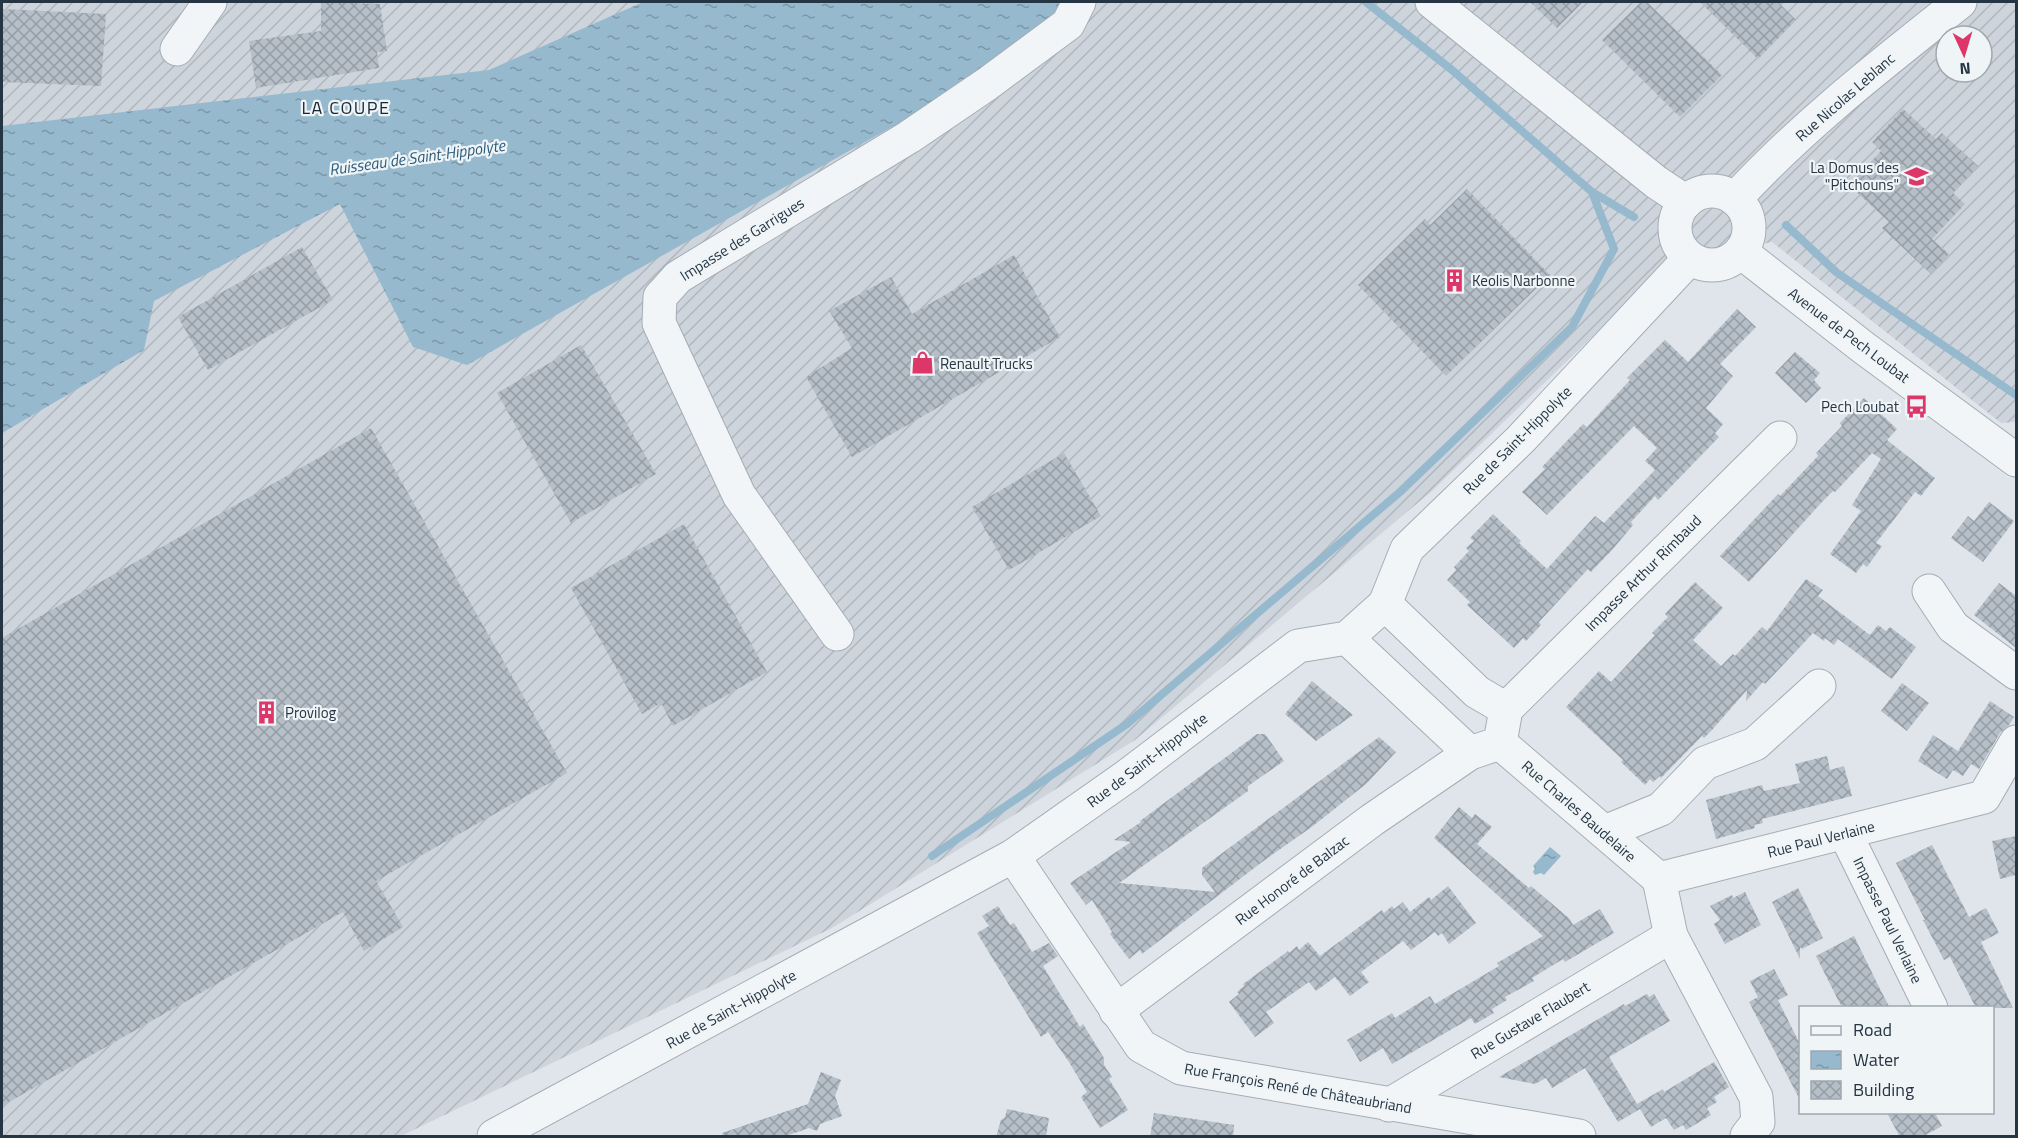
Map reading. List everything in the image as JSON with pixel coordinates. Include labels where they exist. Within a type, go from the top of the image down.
[{"type":"street","points":[[177,49],[210,2]]},
{"type":"street","name":"Impasse des Garrigues","points":[[837,634],[739,495],[659,323],[660,297],[678,277],[909,137],[987,84],[1068,24],[1079,2]]},
{"type":"street","points":[[1432,2],[1656,182],[1686,202]]},
{"type":"street","name":"Rue Nicolas Leblanc","points":[[1734,199],[1842,96],[1960,2]]},
{"type":"street","points":[[1715,191],[1734,199],[1743,207],[1748,218],[1747,241],[1741,252],[1722,264],[1701,263],[1690,258],[1676,238],[1675,225],[1678,213],[1686,202],[1704,192],[1715,191]]},
{"type":"street","name":"Avenue de Pech Loubat","points":[[1741,252],[1864,348],[2016,460]]},
{"type":"street","name":"Rue de Saint-Hippolyte","points":[[494,1137],[1013,856],[1127,776],[1298,646],[1347,638],[1385,604],[1407,549],[1521,439],[1690,258]]},
{"type":"street","name":"Impasse Arthur Rimbaud","points":[[1506,709],[1780,438]]},
{"type":"street","points":[[1929,591],[1953,627],[2016,673]]},
{"type":"street","points":[[1385,604],[1477,692],[1506,709],[1485,748]]},
{"type":"street","name":"Rue Charles Baudelaire","points":[[1347,638],[1485,748],[1605,832],[1659,879]]},
{"type":"street","points":[[1605,832],[1661,809],[1705,763],[1755,744],[1819,686]]},
{"type":"street","points":[[1984,797],[2016,742]]},
{"type":"street","name":"Rue Honoré de Balzac","points":[[1116,1011],[1372,820],[1485,748]]},
{"type":"street","name":"Rue Paul Verlaine","points":[[1659,879],[1984,797],[2016,792]]},
{"type":"street","name":"Impasse Paul Verlaine","points":[[1845,833],[1930,1006]]},
{"type":"street","name":"Rue François René de Châteaubriand","points":[[1013,856],[1140,1046],[1181,1068],[1579,1137]]},
{"type":"street","points":[[1659,879],[1671,936],[1756,1097],[1758,1122],[1747,1137]]},
{"type":"street","name":"Rue Gustave Flaubert","points":[[1389,1105],[1671,936]]},
{"type":"shaded area","points":[[2,2],[2016,2],[2016,422],[2001,423],[1772,242],[1671,261],[1432,491],[1135,740],[832,928],[401,1136],[2,1136]]},
{"type":"water","name":"Ruisseau de Saint-Hippolyte","points":[[643,2],[1067,2],[956,91],[467,365],[413,347],[340,204],[154,301],[144,350],[2,433],[2,126],[489,70]]},
{"type":"water","points":[[1550,847],[1561,856],[1544,875],[1541,873],[1535,875],[1533,866]]},
{"type":"building","points":[[321,2],[380,4],[387,51],[377,52],[379,68],[256,88],[249,41],[321,31]]},
{"type":"building","points":[[1530,2],[1583,2],[1557,28]]},
{"type":"building","points":[[1641,2],[1647,2],[1722,75],[1680,117],[1602,40]]},
{"type":"building","points":[[1700,2],[1778,2],[1796,20],[1758,59]]},
{"type":"building","points":[[2,9],[106,14],[101,86],[2,82]]},
{"type":"building","points":[[1903,109],[1936,139],[1942,133],[1978,166],[1953,193],[1965,204],[1932,239],[1949,254],[1931,274],[1882,228],[1889,222],[1849,185],[1881,151],[1872,142]]},
{"type":"building","name":"Keolis Narbonne","points":[[1467,189],[1550,275],[1446,376],[1358,285],[1425,219],[1430,225]]},
{"type":"building","points":[[302,247],[333,300],[208,370],[178,317]]},
{"type":"building","name":"Renault Trucks","points":[[1014,255],[1060,337],[852,457],[806,377],[852,348],[829,311],[891,277],[912,314]]},
{"type":"building","points":[[1737,309],[1756,327],[1720,364],[1733,376],[1706,408],[1723,424],[1715,433],[1719,437],[1658,500],[1655,496],[1631,522],[1633,525],[1612,550],[1591,572],[1588,569],[1539,622],[1541,625],[1526,641],[1523,638],[1514,648],[1467,605],[1470,602],[1447,580],[1456,570],[1454,567],[1469,551],[1466,548],[1474,541],[1470,538],[1493,514],[1547,569],[1595,516],[1604,523],[1655,470],[1645,461],[1657,448],[1634,426],[1547,515],[1522,492],[1545,469],[1542,467],[1583,424],[1587,427],[1630,380],[1627,378],[1665,340],[1688,362]]},
{"type":"building","points":[[581,345],[656,474],[571,523],[497,393]]},
{"type":"building","points":[[1795,352],[1820,373],[1814,380],[1821,388],[1806,403],[1775,373]]},
{"type":"building","points":[[1864,398],[1897,429],[1887,440],[1935,478],[1921,496],[1915,492],[1876,543],[1882,546],[1867,567],[1863,564],[1856,573],[1830,554],[1861,511],[1852,505],[1881,459],[1872,453],[1835,492],[1833,491],[1822,502],[1749,582],[1720,556],[1778,494],[1780,496],[1818,456],[1816,453],[1842,426],[1840,423]]},
{"type":"building","name":"Provilog","points":[[371,428],[567,773],[376,881],[403,927],[364,951],[343,912],[2,1106],[2,638]]},
{"type":"building","points":[[1064,453],[1101,516],[1009,570],[972,507]]},
{"type":"building","points":[[1989,502],[2014,521],[1983,562],[1951,538],[1968,516],[1974,521]]},
{"type":"building","points":[[684,524],[767,672],[673,726],[661,703],[642,714],[571,588]]},
{"type":"building","points":[[1806,579],[1823,590],[1818,596],[1870,635],[1878,625],[1886,631],[1890,627],[1916,647],[1892,679],[1838,639],[1834,645],[1813,633],[1765,684],[1763,682],[1746,701],[1747,690],[1704,738],[1702,736],[1661,778],[1660,776],[1653,782],[1650,779],[1645,785],[1621,762],[1623,760],[1566,707],[1599,671],[1611,682],[1655,635],[1652,633],[1668,617],[1665,614],[1695,582],[1723,608],[1693,640],[1721,666],[1733,654],[1735,656],[1762,627],[1767,631]]},
{"type":"building","points":[[1999,583],[2016,596],[2016,648],[1974,615]]},
{"type":"building","points":[[1312,681],[1353,715],[1316,741],[1285,714]]},
{"type":"building","points":[[1902,683],[1929,703],[1907,731],[1881,711]]},
{"type":"building","points":[[1990,701],[2014,717],[2000,733],[1979,769],[1971,764],[1963,776],[1953,770],[1947,779],[1918,761],[1933,735],[1958,751]]},
{"type":"building","points":[[1257,734],[1265,734],[1284,761],[1248,786],[1248,791],[1119,883],[1215,892],[1202,875],[1202,868],[1379,737],[1396,752],[1366,784],[1313,826],[1142,954],[1140,950],[1129,959],[1110,934],[1112,932],[1092,900],[1086,905],[1070,883],[1131,842],[1114,840]]},
{"type":"building","points":[[1827,756],[1830,770],[1844,766],[1852,796],[1762,819],[1763,823],[1754,825],[1755,828],[1716,839],[1706,800],[1762,785],[1764,791],[1800,783],[1795,764]]},
{"type":"building","points":[[1459,807],[1472,818],[1475,814],[1492,827],[1477,844],[1529,888],[1531,886],[1570,919],[1573,925],[1600,909],[1614,933],[1565,962],[1563,959],[1532,978],[1534,981],[1505,997],[1507,1000],[1492,1009],[1494,1013],[1475,1024],[1471,1018],[1392,1064],[1383,1048],[1360,1062],[1347,1040],[1392,1013],[1395,1018],[1430,996],[1435,1004],[1499,966],[1497,963],[1543,936],[1434,838]]},
{"type":"building","points":[[2016,836],[2016,875],[2000,879],[1992,841]]},
{"type":"building","points":[[1932,845],[1969,917],[1986,908],[1999,933],[1981,942],[2013,1008],[1975,1006],[1950,957],[1944,960],[1896,863]]},
{"type":"building","points":[[1448,886],[1476,923],[1449,944],[1442,933],[1438,936],[1435,932],[1411,950],[1403,941],[1361,972],[1369,982],[1350,996],[1335,977],[1316,991],[1309,982],[1266,1012],[1274,1023],[1255,1037],[1229,1002],[1239,994],[1237,992],[1244,986],[1243,984],[1297,946],[1299,950],[1308,942],[1320,956],[1382,910],[1384,913],[1392,906],[1394,909],[1403,902],[1410,912],[1429,897],[1431,900]]},
{"type":"building","points":[[1798,888],[1823,938],[1802,949],[1800,947],[1800,959],[1772,902]]},
{"type":"building","points":[[1745,892],[1761,925],[1725,944],[1714,924],[1720,920],[1710,906],[1732,895],[1733,898]]},
{"type":"building","points":[[998,906],[1010,925],[1014,923],[1032,952],[1049,943],[1058,956],[1043,966],[1080,1027],[1083,1024],[1104,1058],[1104,1065],[1112,1077],[1109,1079],[1128,1110],[1100,1128],[1081,1097],[1087,1092],[1069,1062],[1048,1032],[1041,1037],[977,933],[989,926],[982,916]]},
{"type":"building","points":[[1854,936],[1889,1006],[1842,1006],[1816,956]]},
{"type":"building","points":[[1774,969],[1788,995],[1778,1000],[1799,1042],[1799,1098],[1749,1002],[1758,997],[1750,981]]},
{"type":"building","points":[[1647,994],[1649,997],[1654,994],[1670,1021],[1609,1057],[1637,1104],[1663,1089],[1664,1092],[1714,1062],[1729,1087],[1714,1097],[1717,1102],[1707,1108],[1711,1115],[1686,1130],[1683,1125],[1674,1130],[1666,1118],[1651,1127],[1640,1109],[1618,1122],[1585,1068],[1552,1088],[1546,1078],[1535,1084],[1499,1077],[1624,1004],[1625,1006]]},
{"type":"building","points":[[821,1072],[841,1080],[835,1096],[842,1116],[820,1124],[817,1131],[809,1128],[783,1137],[723,1137],[722,1133],[808,1104]]},
{"type":"building","points":[[1007,1109],[1049,1118],[1046,1137],[996,1137]]},
{"type":"building","points":[[1154,1113],[1234,1125],[1233,1137],[1150,1137]]},
{"type":"building","points":[[1888,1114],[1936,1114],[1942,1126],[1922,1137],[1900,1137]]},
{"type":"waterway","points":[[1366,2],[1452,70],[1592,192],[1634,217]]},
{"type":"waterway","points":[[932,856],[1127,724],[1400,492],[1572,327],[1614,249],[1592,192]]},
{"type":"waterway","points":[[1786,225],[1836,272],[2016,395]]},
{"type":"place","name":"La Domus des \"Pitchouns\"","points":[[1917,176]]},
{"type":"place","name":"Keolis Narbonne","points":[[1454,280]]},
{"type":"place","name":"Renault Trucks","points":[[922,363]]},
{"type":"place","name":"Pech Loubat","points":[[1917,406]]},
{"type":"place","name":"Provilog","points":[[267,712]]},
{"type":"district","name":"LA COUPE","points":[[346,107]]}]
